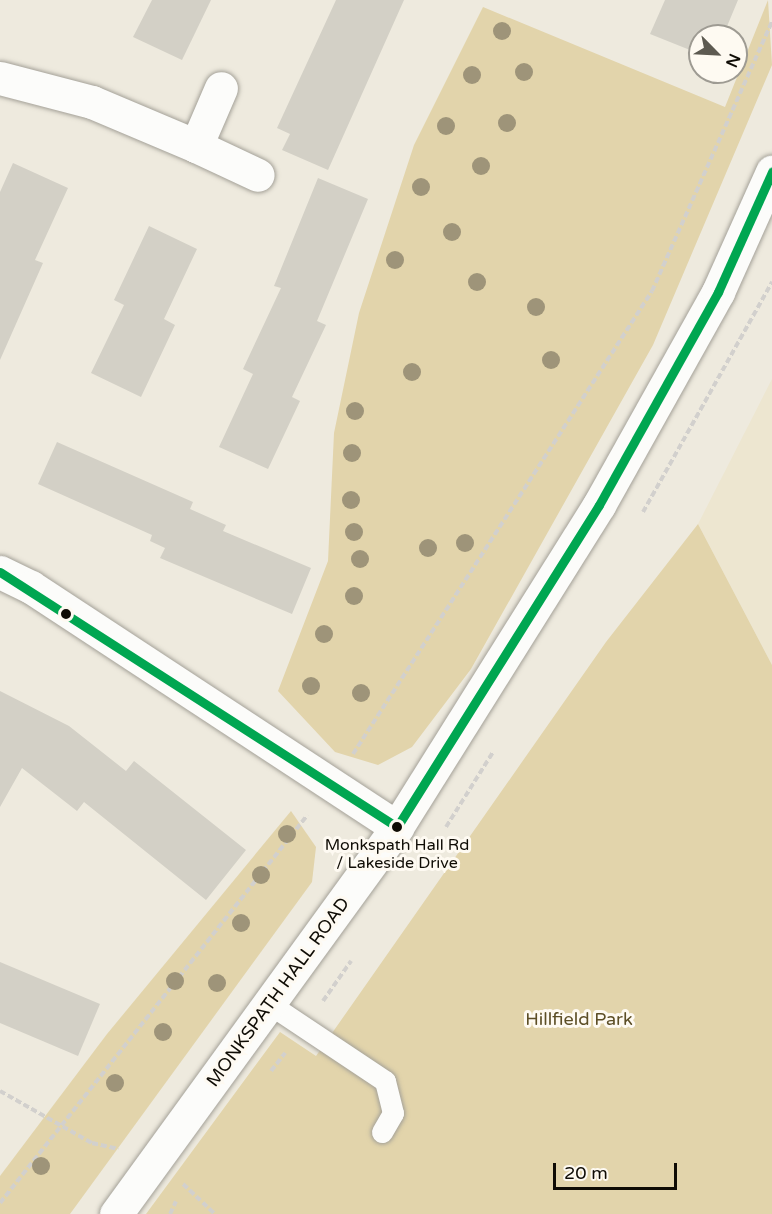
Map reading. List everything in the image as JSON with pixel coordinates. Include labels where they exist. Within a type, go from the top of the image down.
[{"type":"street","points":[[0,78],[92,102],[258,175]]},
{"type":"street","points":[[196,146],[221,88]]},
{"type":"street","name":"MONKSPATH HALL ROAD","points":[[117,1214],[156,1158],[271,1005],[397,827],[599,505],[718,292],[772,172]]},
{"type":"street","points":[[0,572],[31,587],[397,827]]},
{"type":"lane","points":[[271,1005],[385,1081],[393,1113],[382,1132]]},
{"type":"path","points":[[0,1203],[59,1124],[333,785],[652,291],[772,22]]},
{"type":"path","points":[[0,1091],[92,1143],[156,1158],[215,1214]]},
{"type":"shaded area","points":[[772,379],[772,665],[698,524]]},
{"type":"green space","points":[[768,0],[772,65],[653,345],[471,669],[412,747],[378,765],[335,752],[278,691],[328,561],[334,433],[359,313],[414,145],[483,7],[725,107],[734,84],[748,84],[748,50]]},
{"type":"green space","name":"Hillfield Park","points":[[698,524],[772,665],[772,1214],[146,1214],[280,1032],[316,1056],[606,642]]},
{"type":"green space","points":[[291,811],[316,847],[312,882],[70,1214],[0,1214],[0,1176],[107,1034]]},
{"type":"building","points":[[152,0],[211,0],[182,60],[133,37]]},
{"type":"building","points":[[336,0],[404,0],[328,170],[282,150],[290,134],[277,128]]},
{"type":"building","points":[[665,0],[738,0],[728,24],[688,24],[688,49],[650,34]]},
{"type":"building","points":[[13,163],[68,188],[35,260],[43,263],[0,360],[0,192]]},
{"type":"building","points":[[318,178],[368,199],[317,321],[326,325],[292,397],[300,401],[268,469],[219,447],[253,374],[243,369],[281,288],[274,286]]},
{"type":"building","points":[[149,226],[197,249],[164,319],[175,325],[141,397],[91,373],[124,305],[114,300]]},
{"type":"building","points":[[57,442],[193,502],[190,509],[226,525],[223,531],[311,568],[292,614],[160,558],[165,548],[150,541],[152,535],[38,484]]},
{"type":"building","points":[[0,691],[69,726],[126,771],[134,761],[246,850],[206,900],[84,802],[77,811],[22,768],[0,807]]},
{"type":"building","points":[[0,962],[100,1004],[78,1056],[0,1023]]},
{"type":"transit line","points":[[0,572],[397,827],[599,505],[718,292],[772,172]]},
{"type":"place","name":"Monkspath Hall Rd / Lakeside Drive","points":[[397,827]]}]
